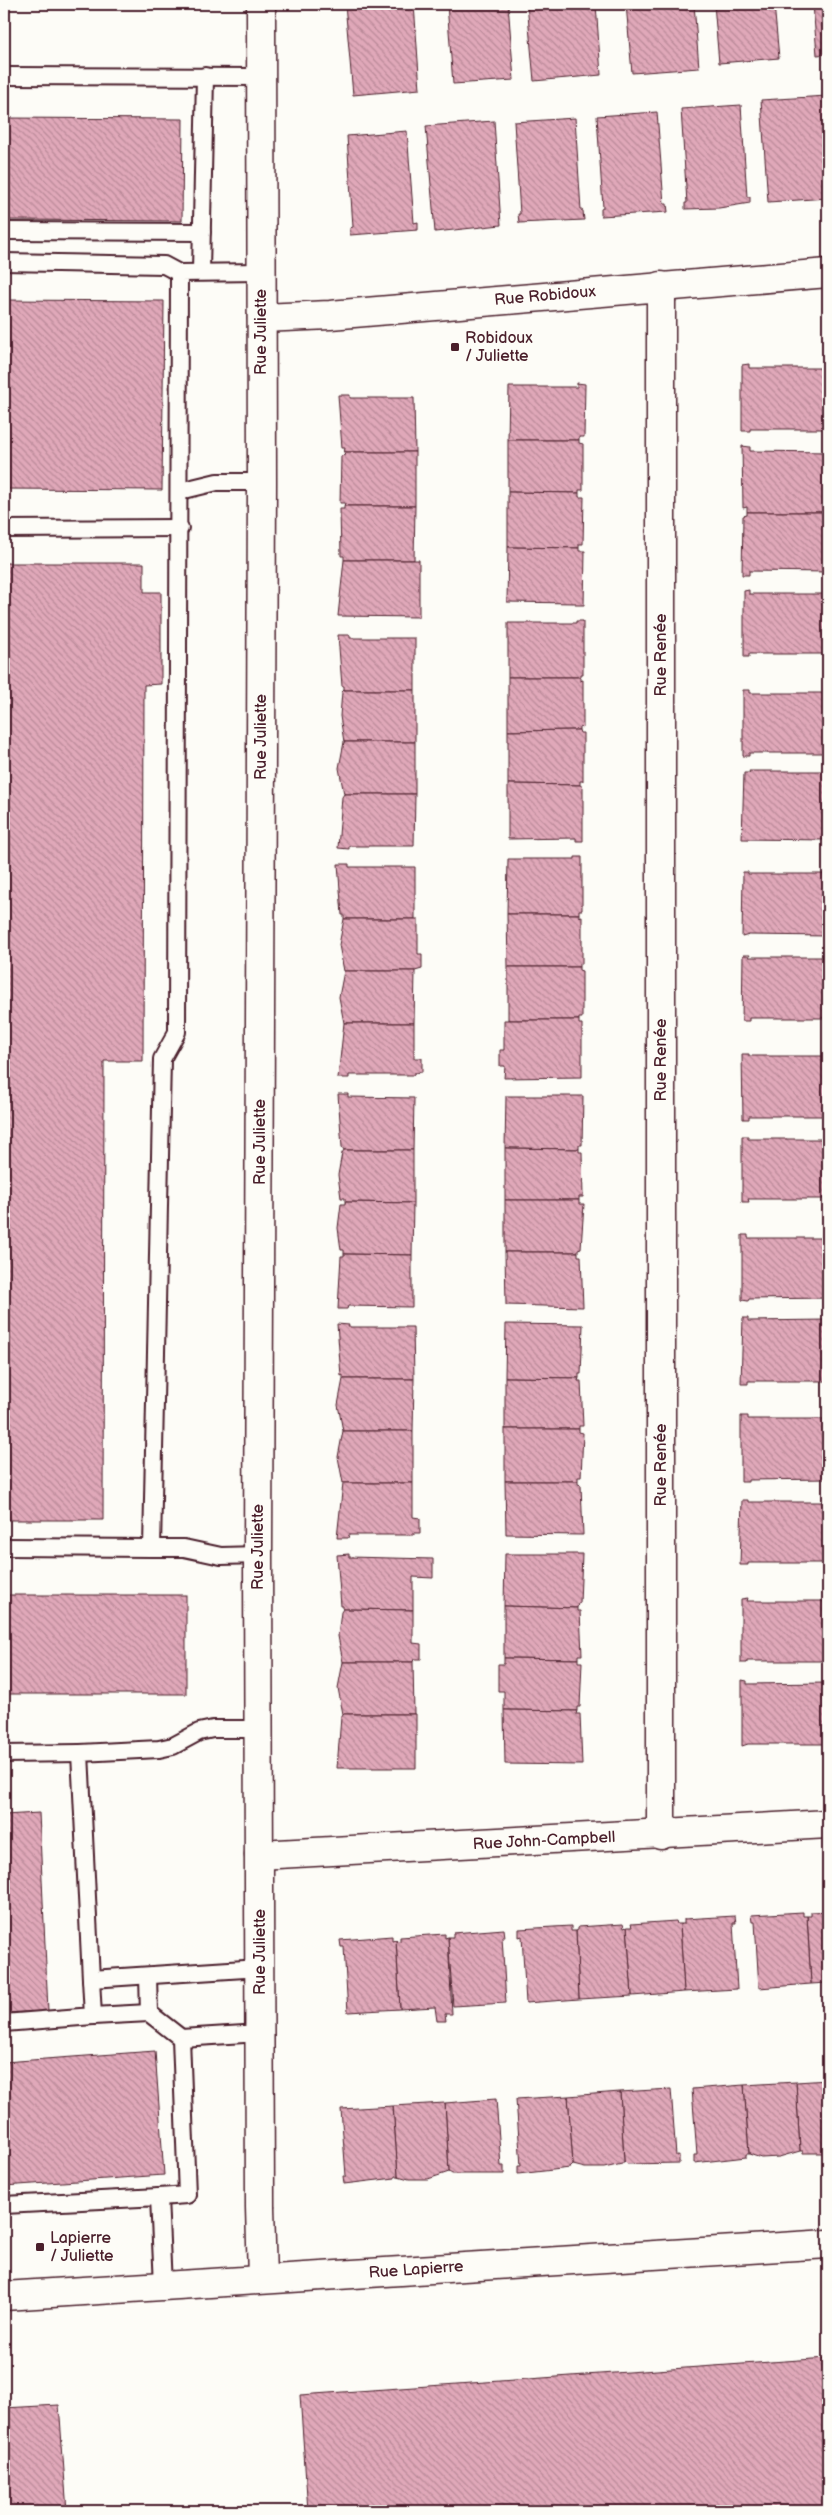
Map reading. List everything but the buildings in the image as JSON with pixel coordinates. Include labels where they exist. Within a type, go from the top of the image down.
[{"type":"street","name":"Rue Juliette","points":[[261,4],[262,482],[258,1555],[260,2207],[262,2280]]},
{"type":"street","name":"Rue Robidoux","points":[[262,318],[330,315],[828,273]]},
{"type":"street","name":"Rue Renée","points":[[661,286],[661,1834]]},
{"type":"street","name":"Rue John-Campbell","points":[[259,1855],[828,1824]]},
{"type":"street","name":"Rue Lapierre","points":[[4,2296],[828,2244]]},
{"type":"lane","points":[[4,76],[261,77]]},
{"type":"lane","points":[[201,272],[205,76]]},
{"type":"lane","points":[[4,231],[202,232]]},
{"type":"lane","points":[[4,262],[164,265],[179,273],[261,272]]},
{"type":"lane","points":[[152,1548],[162,1060],[177,1032],[180,528],[179,273]]},
{"type":"lane","points":[[180,492],[217,482],[262,482]]},
{"type":"lane","points":[[4,529],[180,528]]},
{"type":"lane","points":[[4,1547],[184,1548],[221,1556],[258,1555]]},
{"type":"lane","points":[[4,1754],[159,1749],[173,1746],[199,1732],[213,1729],[259,1728]]},
{"type":"lane","points":[[80,1753],[93,2016]]},
{"type":"lane","points":[[91,1979],[260,1968]]},
{"type":"lane","points":[[148,1976],[149,2013]]},
{"type":"lane","points":[[4,2023],[149,2013],[181,2038],[260,2033]]},
{"type":"lane","points":[[4,2205],[187,2195],[181,2038]]},
{"type":"lane","points":[[159,2197],[163,2286]]},
{"type":"place","name":"Robidoux / Juliette","points":[[455,347]]},
{"type":"place","name":"Lapierre / Juliette","points":[[40,2247]]}]
